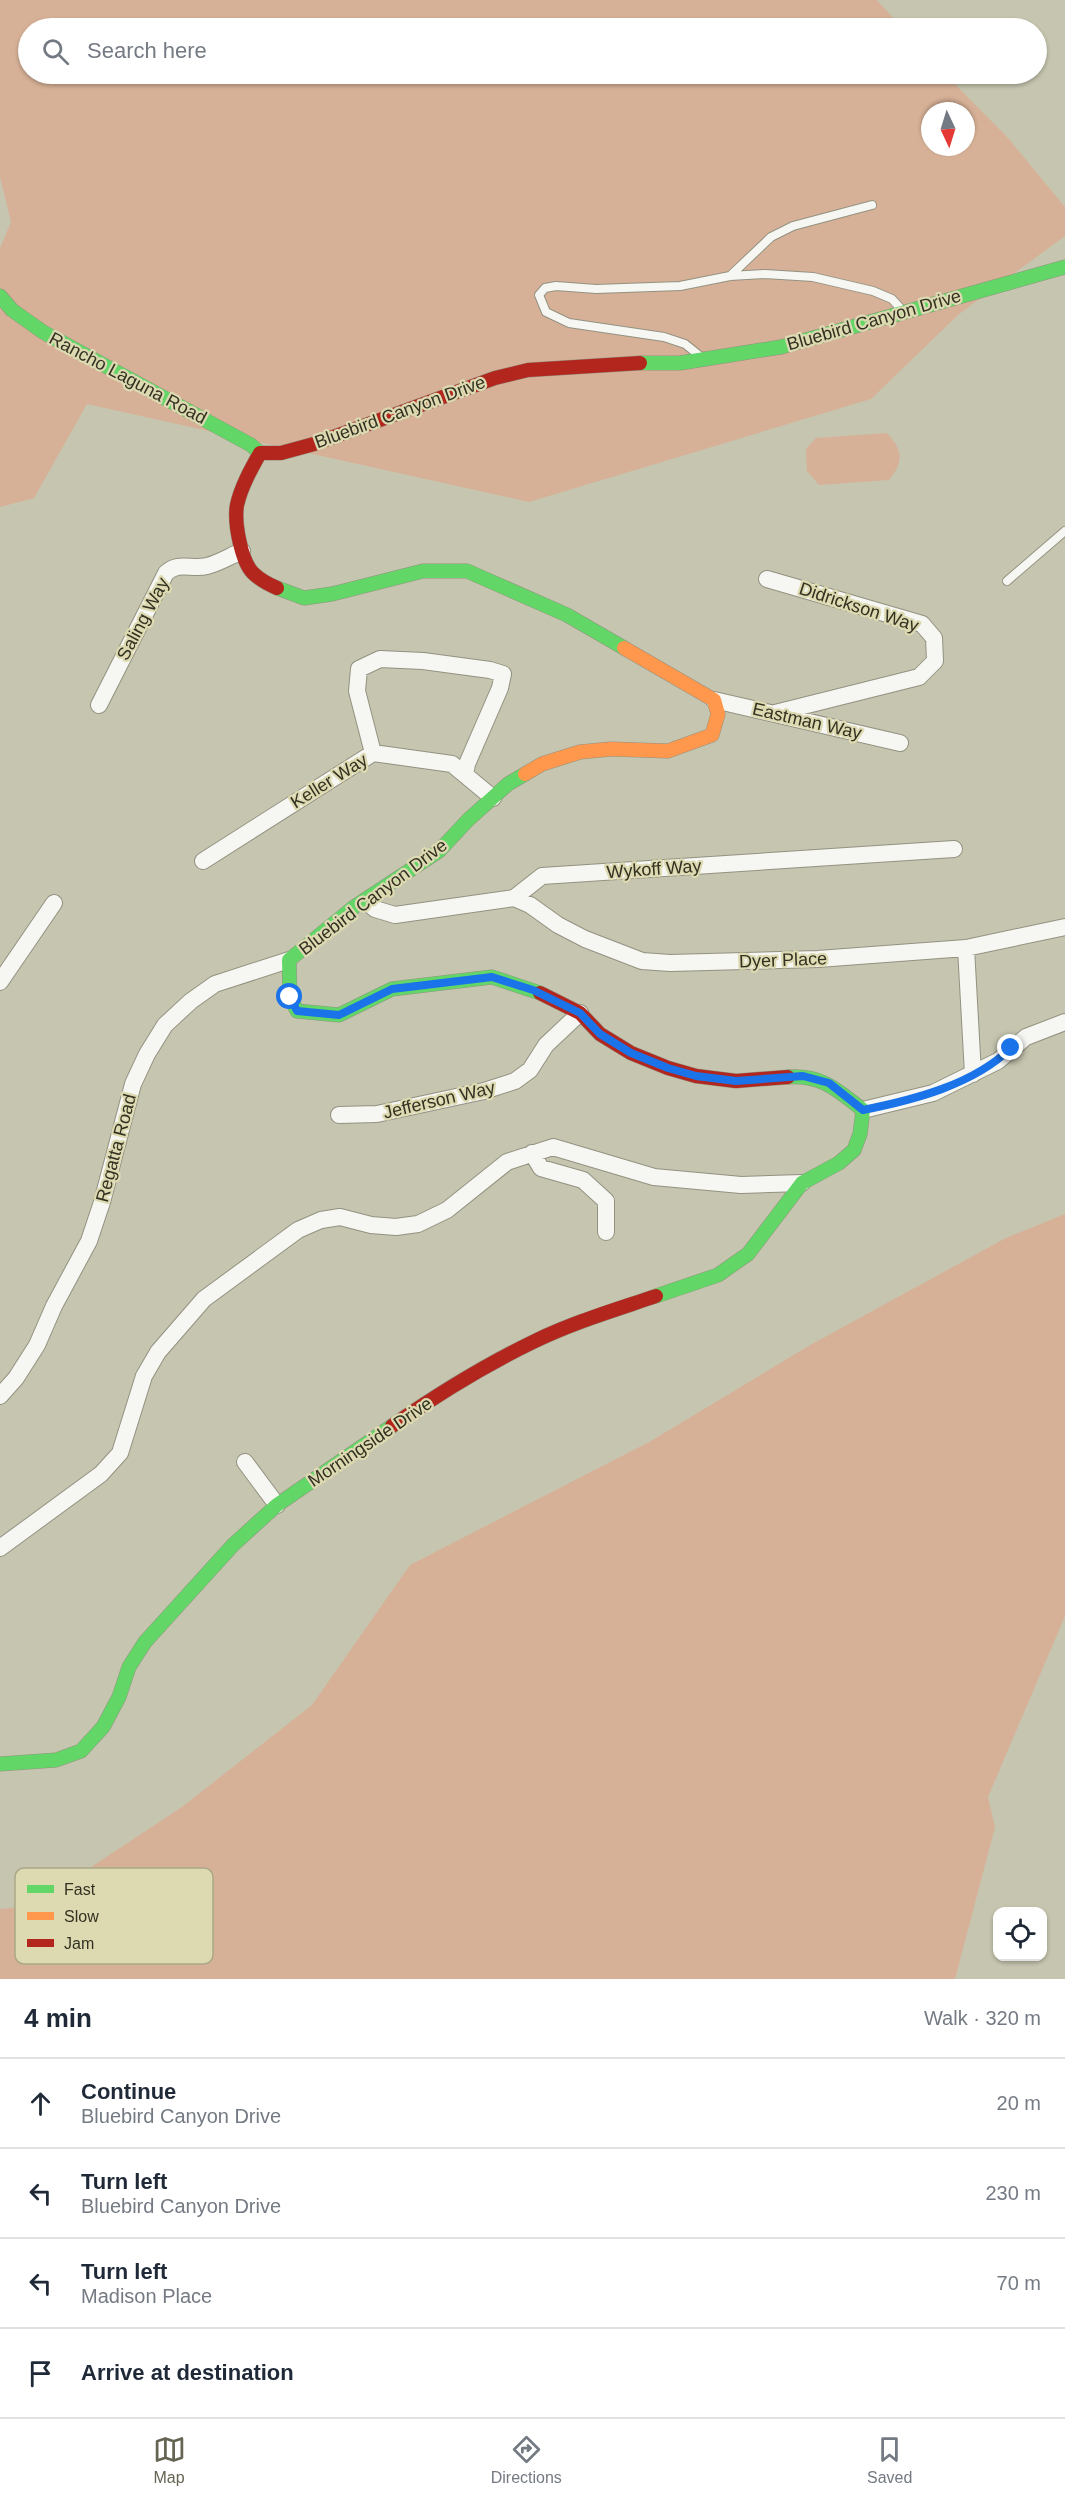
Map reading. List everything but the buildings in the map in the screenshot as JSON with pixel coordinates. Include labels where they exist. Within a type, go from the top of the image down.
[{"type":"street","name":"Bluebird Canyon Drive","points":[[260,453],[281,453],[314,444],[495,378],[528,370],[633,363],[680,363],[781,347],[1065,267]]},
{"type":"street","name":"Rancho Laguna Road","points":[[0,296],[12,310],[43,332],[251,445],[260,453]]},
{"type":"street","points":[[260,453],[249,473],[237,506],[237,528],[242,551],[252,572],[273,586],[304,598],[332,594],[423,571],[467,571],[567,615],[714,700]]},
{"type":"street","name":"Saling Way","points":[[99,705],[166,573],[171,568],[182,565],[209,566],[242,551]]},
{"type":"street","name":"Didrickson Way","points":[[767,579],[922,624],[934,638],[935,661],[920,677],[776,713]]},
{"type":"street","points":[[373,753],[357,691],[359,669],[380,659],[423,660],[490,670],[502,674],[500,688],[467,764],[465,775]]},
{"type":"street","name":"Bluebird Canyon Drive","points":[[714,700],[718,714],[712,735],[668,751],[611,749],[580,752],[542,764],[508,784],[439,851],[366,901],[354,906],[289,960],[290,997],[297,1011],[339,1015],[392,989],[492,977],[533,990],[580,1013],[600,1034],[631,1053],[668,1068],[696,1076],[736,1081],[803,1076],[829,1083],[863,1110]]},
{"type":"street","name":"Eastman Way","points":[[714,700],[900,743]]},
{"type":"street","name":"Keller Way","points":[[203,861],[373,753],[452,764],[493,798]]},
{"type":"street","name":"Wykoff Way","points":[[366,901],[375,909],[395,915],[514,898],[543,876],[954,849]]},
{"type":"street","name":"Dyer Place","points":[[514,898],[530,905],[558,925],[585,939],[642,961],[670,963],[797,960],[966,948],[1065,927]]},
{"type":"street","points":[[0,982],[54,903]]},
{"type":"street","points":[[966,948],[972,1074]]},
{"type":"street","name":"Regatta Road","points":[[0,1396],[16,1378],[37,1345],[54,1306],[89,1240],[102,1202],[134,1084],[147,1054],[165,1025],[191,1001],[215,984],[289,960]]},
{"type":"street","name":"Jefferson Way","points":[[339,1115],[377,1114],[484,1091],[515,1081],[530,1070],[546,1045],[580,1013]]},
{"type":"street","points":[[0,1548],[101,1474],[120,1453],[144,1376],[158,1352],[204,1299],[298,1230],[321,1220],[340,1217],[371,1225],[396,1227],[418,1224],[447,1210],[507,1162],[553,1147],[654,1177],[741,1185],[802,1183],[839,1162],[854,1150],[860,1134],[863,1110],[933,1093],[998,1061],[1026,1037],[1065,1022]]},
{"type":"street","points":[[532,1153],[541,1168],[583,1180],[606,1200],[606,1232]]},
{"type":"street","name":"Morningside Drive","points":[[0,1765],[56,1760],[81,1751],[103,1727],[119,1697],[129,1667],[145,1642],[233,1545],[277,1505],[421,1406],[490,1364],[579,1322],[718,1275],[748,1254],[802,1183]]},
{"type":"street","points":[[245,1462],[277,1505]]},
{"type":"lane","points":[[730,276],[771,237],[793,226],[872,205]]},
{"type":"lane","points":[[705,360],[684,344],[664,337],[568,323],[546,312],[539,295],[545,288],[556,286],[596,289],[680,286],[730,276],[765,274],[813,277],[873,291],[892,299],[903,312]]},
{"type":"lane","points":[[1007,581],[1065,531]]},
{"type":"shaded area","points":[[0,0],[877,0],[893,18],[18,18],[18,84],[955,84],[973,102],[921,102],[921,156],[975,156],[975,104],[1008,138],[1065,207],[1065,236],[959,314],[871,399],[529,502],[87,404],[34,498],[0,507],[0,248],[11,222],[0,177]]},
{"type":"shaded area","points":[[887,433],[896,445],[900,456],[897,467],[889,480],[819,485],[807,471],[806,449],[816,438]]},
{"type":"shaded area","points":[[1065,1214],[1065,1616],[988,1797],[995,1827],[955,1979],[0,1979],[0,1909],[15,1908],[15,1964],[213,1964],[213,1868],[90,1868],[182,1807],[312,1705],[410,1565],[651,1441],[812,1344],[1006,1238]]},
{"type":"traffic: fast","points":[[640,363],[680,363],[781,347],[1065,267]]},
{"type":"traffic: fast","points":[[0,296],[12,310],[43,332],[251,445],[260,453]]},
{"type":"traffic: fast","points":[[277,588],[304,598],[332,594],[423,571],[467,571],[567,615],[624,648]]},
{"type":"traffic: fast","points":[[525,774],[508,784],[468,820],[439,851],[354,907],[289,960],[290,997],[297,1011],[339,1015],[392,989],[492,977],[540,993]]},
{"type":"traffic: fast","points":[[656,1296],[718,1275],[748,1254],[802,1183],[839,1163],[854,1150],[860,1134],[863,1110],[837,1090],[820,1081],[811,1078],[788,1077]]},
{"type":"traffic: fast","points":[[0,1764],[56,1760],[81,1751],[103,1727],[119,1697],[129,1667],[145,1642],[233,1545],[277,1505],[392,1426]]},
{"type":"traffic: slow","points":[[525,774],[542,764],[580,752],[611,749],[668,751],[712,735],[718,714],[714,700],[624,648]]},
{"type":"traffic: jam","points":[[260,453],[281,453],[314,444],[495,378],[528,370],[640,363]]},
{"type":"traffic: jam","points":[[260,453],[237,505],[238,531],[245,560],[253,573],[277,588]]},
{"type":"traffic: jam","points":[[540,993],[580,1013],[600,1034],[631,1053],[668,1068],[696,1076],[736,1081],[788,1077]]},
{"type":"traffic: jam","points":[[392,1426],[462,1380],[535,1341],[580,1322],[656,1296]]},
{"type":"route","points":[[290,997],[297,1011],[339,1015],[392,989],[492,977],[533,990],[580,1013],[600,1034],[631,1053],[668,1068],[696,1076],[736,1081],[803,1076],[829,1083],[863,1110],[933,1093],[998,1061],[1011,1048]]}]
